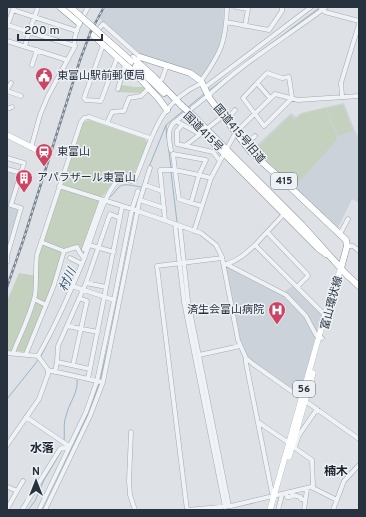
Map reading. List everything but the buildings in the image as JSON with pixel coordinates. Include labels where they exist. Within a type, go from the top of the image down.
[{"type":"highway","points":[[58,7],[79,23]]},
{"type":"highway","name":"国道415号","points":[[70,7],[175,101],[202,131],[302,225],[359,286]]},
{"type":"highway","name":"国道415号","points":[[75,7],[130,61],[166,110]]},
{"type":"highway","name":"国道415号","points":[[93,35],[117,58],[130,61]]},
{"type":"highway","points":[[140,57],[190,73],[203,84]]},
{"type":"highway","name":"国道415号旧道","points":[[203,84],[208,96],[257,159],[289,186],[340,234],[346,240],[347,246]]},
{"type":"highway","name":"国道415号","points":[[225,151],[284,214],[318,248],[334,260]]},
{"type":"highway","points":[[341,268],[347,246]]},
{"type":"main road","points":[[7,135],[30,148],[37,150]]},
{"type":"main road","name":"富山環状線","points":[[321,338],[325,316],[341,268]]},
{"type":"main road","name":"富山環状線","points":[[273,510],[280,495],[303,399],[340,278],[341,268]]},
{"type":"main road","name":"富山環状線","points":[[270,510],[280,495]]},
{"type":"street","points":[[25,46],[38,7]]},
{"type":"street","points":[[203,84],[224,42],[227,7]]},
{"type":"street","points":[[236,7],[248,8],[245,26]]},
{"type":"street","points":[[269,30],[282,11],[282,7]]},
{"type":"street","points":[[83,257],[89,245],[104,201],[117,182],[122,180],[132,181],[134,179],[144,158],[155,127],[166,110],[185,93],[203,84],[311,7]]},
{"type":"street","points":[[30,148],[46,101],[75,46],[74,42],[79,23],[87,8]]},
{"type":"street","points":[[171,150],[169,133],[171,125],[235,73],[322,8],[325,12],[359,22],[341,83],[342,96]]},
{"type":"street","points":[[75,46],[7,26],[13,9],[77,31]]},
{"type":"street","points":[[226,22],[269,30],[276,33]]},
{"type":"street","points":[[93,35],[104,24],[140,57]]},
{"type":"street","points":[[7,41],[67,60]]},
{"type":"street","points":[[103,45],[84,98],[86,100],[101,101],[117,58]]},
{"type":"street","points":[[32,65],[37,50]]},
{"type":"street","points":[[118,89],[130,61]]},
{"type":"street","points":[[162,79],[168,65]]},
{"type":"street","points":[[267,73],[282,78],[289,77],[292,98],[264,126],[243,98],[267,73]]},
{"type":"street","points":[[11,83],[7,90],[21,96]]},
{"type":"street","points":[[257,83],[270,98]]},
{"type":"street","points":[[107,123],[112,112],[124,111],[129,98],[141,96],[149,88]]},
{"type":"street","points":[[194,231],[211,178],[225,151],[236,132],[270,98],[275,94],[298,100],[359,96]]},
{"type":"street","points":[[7,109],[12,106]]},
{"type":"street","points":[[185,146],[202,131],[225,118],[235,110]]},
{"type":"street","points":[[13,353],[34,299],[36,285],[36,261],[41,242],[81,122],[84,118],[89,117],[150,138]]},
{"type":"street","points":[[176,121],[182,125],[202,131]]},
{"type":"street","points":[[182,125],[177,131],[178,144],[213,152],[220,160]]},
{"type":"street","points":[[245,144],[255,136]]},
{"type":"street","points":[[192,203],[199,175],[206,160],[173,154],[172,169],[178,199],[202,206]]},
{"type":"street","points":[[7,158],[26,162],[11,205],[21,208],[7,256],[7,262]]},
{"type":"street","points":[[45,510],[90,416],[103,382],[140,200],[150,168]]},
{"type":"street","points":[[7,169],[21,173]]},
{"type":"street","points":[[165,220],[160,170],[172,169],[211,178]]},
{"type":"street","points":[[145,185],[162,191]]},
{"type":"street","points":[[60,186],[165,220],[207,237],[216,245],[224,262],[240,346],[246,358],[359,439]]},
{"type":"street","points":[[39,510],[86,412],[97,381],[132,209],[138,191]]},
{"type":"street","points":[[140,200],[164,208]]},
{"type":"street","points":[[39,357],[82,264],[84,249],[100,202],[104,201]]},
{"type":"street","points":[[88,379],[122,207]]},
{"type":"street","points":[[55,372],[58,346],[86,283],[110,214],[120,218]]},
{"type":"street","points":[[284,214],[255,245],[235,262],[182,263],[157,266],[187,510],[227,506],[313,487],[336,500]]},
{"type":"street","points":[[340,234],[348,219]]},
{"type":"street","points":[[175,224],[206,400]]},
{"type":"street","points":[[180,226],[184,302],[206,400],[227,506]]},
{"type":"street","points":[[267,232],[307,274],[308,276],[297,287]]},
{"type":"street","points":[[41,242],[64,250],[78,247],[84,249]]},
{"type":"street","points":[[89,245],[114,252]]},
{"type":"street","points":[[255,245],[325,316]]},
{"type":"street","points":[[347,246],[353,246],[358,249]]},
{"type":"street","points":[[78,247],[83,257]]},
{"type":"street","points":[[26,354],[54,285],[64,250]]},
{"type":"street","points":[[70,258],[82,264]]},
{"type":"street","points":[[224,262],[286,295],[306,316],[316,335],[321,338]]},
{"type":"street","points":[[86,283],[106,287]]},
{"type":"street","points":[[72,286],[114,300]]},
{"type":"street","points":[[74,365],[87,302],[79,298]]},
{"type":"street","points":[[34,299],[46,304]]},
{"type":"street","points":[[67,326],[98,332]]},
{"type":"street","points":[[199,355],[240,346]]},
{"type":"street","points":[[7,353],[26,354],[39,357],[48,370],[103,382]]},
{"type":"street","points":[[246,358],[272,493],[287,497],[300,497],[301,499],[306,500]]},
{"type":"street","points":[[57,362],[90,369]]},
{"type":"street","points":[[7,445],[39,399],[48,370]]},
{"type":"street","points":[[292,445],[317,409]]},
{"type":"street","points":[[26,417],[69,446]]},
{"type":"street","points":[[258,422],[312,460],[313,487]]},
{"type":"street","points":[[131,432],[129,481],[130,495],[135,510]]},
{"type":"street","points":[[22,510],[60,450],[69,446]]},
{"type":"street","points":[[333,510],[344,481],[359,465]]},
{"type":"street","points":[[7,509],[23,481]]},
{"type":"street","points":[[8,487],[17,491]]},
{"type":"street","points":[[304,510],[307,489]]},
{"type":"street","points":[[278,510],[280,495]]},
{"type":"shaded area","points":[[106,7],[224,7],[223,33],[217,53],[201,78],[183,68],[143,56],[99,18]]},
{"type":"shaded area","points":[[344,103],[359,138],[359,203],[352,199],[338,228],[259,157],[253,149],[291,113],[296,117],[301,113]]},
{"type":"shaded area","points":[[7,171],[19,175],[10,207],[18,211],[7,248]]},
{"type":"shaded area","name":"済生会富山病院","points":[[229,265],[284,292],[294,285],[322,315],[302,387],[295,390],[253,364],[241,348],[226,267]]},
{"type":"green space","points":[[121,85],[145,87],[145,92],[118,92]]},
{"type":"green space","points":[[343,105],[353,131],[338,136],[326,108]]},
{"type":"green space","points":[[325,108],[337,136],[336,141],[295,186],[255,150],[290,116],[295,120],[301,114]]},
{"type":"green space","points":[[89,120],[145,139],[147,143],[133,176],[115,179],[104,195],[100,198],[81,254],[78,246],[63,249],[52,286],[26,352],[7,351],[7,301],[19,273],[37,276],[39,253],[82,123]]},
{"type":"waterway","points":[[208,91],[319,8]]},
{"type":"waterway","points":[[188,107],[204,94]]},
{"type":"waterway","points":[[149,167],[166,125],[184,110]]},
{"type":"waterway","points":[[166,126],[167,139]]},
{"type":"waterway","points":[[168,144],[171,168]]},
{"type":"waterway","points":[[171,172],[177,222]]},
{"type":"waterway","name":"村川","points":[[140,194],[145,178]]},
{"type":"waterway","name":"村川","points":[[108,198],[120,186],[128,185],[141,187]]},
{"type":"waterway","points":[[111,331],[135,215]]},
{"type":"waterway","name":"村川","points":[[84,264],[86,258]]},
{"type":"waterway","name":"村川","points":[[41,356],[51,336]]},
{"type":"waterway","points":[[100,380],[109,342]]},
{"type":"waterway","name":"村川","points":[[7,399],[39,359]]},
{"type":"waterway","points":[[64,441],[65,419],[77,388],[77,380]]},
{"type":"waterway","points":[[43,510],[90,410],[99,383]]},
{"type":"waterway","points":[[28,510],[35,501],[44,480],[62,450]]},
{"type":"railway","points":[[7,287],[80,60],[91,31],[104,7]]},
{"type":"place","name":"東富山駅前郵便局","points":[[44,91]]},
{"type":"place","name":"東富山","points":[[44,167]]},
{"type":"place","name":"アパラザール東富山","points":[[24,193]]},
{"type":"place","name":"済生会富山病院","points":[[277,325]]},
{"type":"district","name":"水落","points":[[42,449]]},
{"type":"district","name":"楠木","points":[[336,472]]}]
